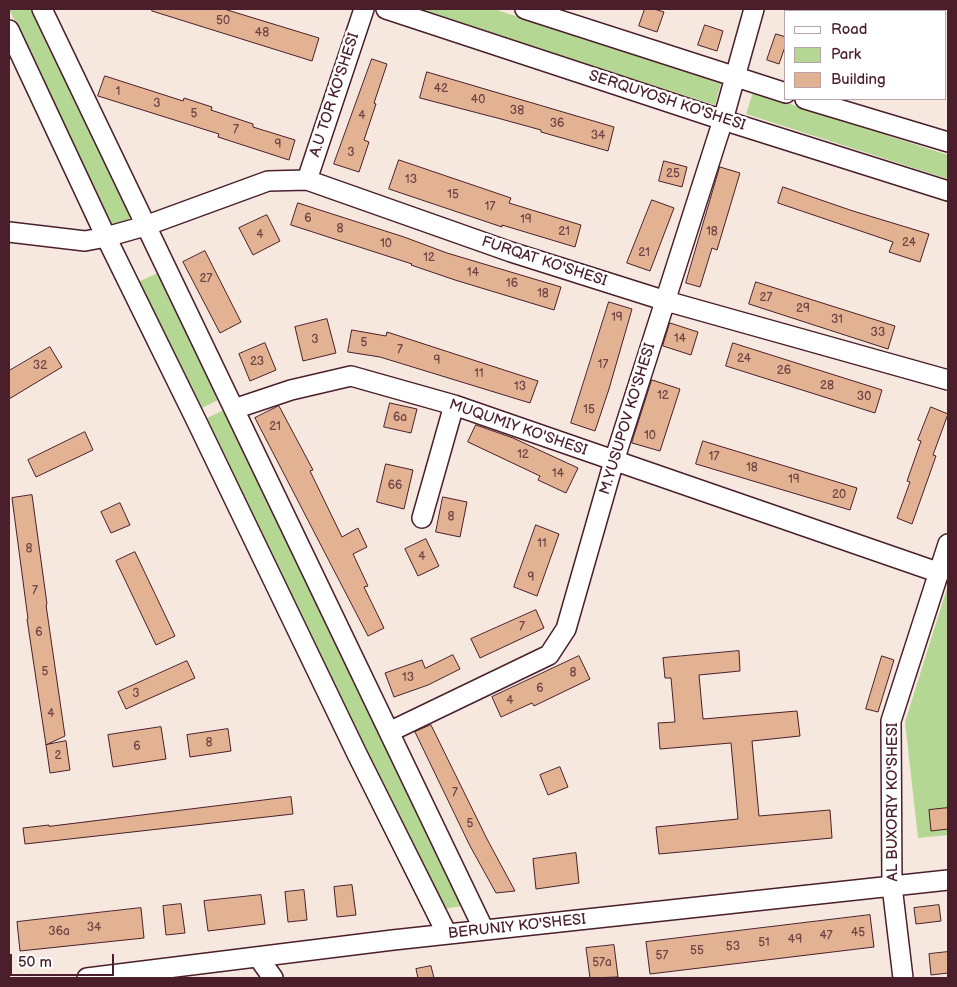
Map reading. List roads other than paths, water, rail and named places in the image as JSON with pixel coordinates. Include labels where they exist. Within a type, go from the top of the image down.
[{"type":"street","points":[[42,9],[484,930]]},
{"type":"street","name":"A.U TOR KO'SHESI","points":[[307,180],[364,9]]},
{"type":"street","name":"SERQUYOSH KO'SHESI","points":[[386,9],[723,120],[948,191]]},
{"type":"street","points":[[525,9],[784,92]]},
{"type":"street","name":"M.YUSUPOV KO'SHESI","points":[[389,732],[549,655],[566,629],[614,461],[723,120],[754,9]]},
{"type":"street","points":[[9,30],[15,55],[200,428],[356,754],[447,934]]},
{"type":"street","points":[[808,100],[948,142]]},
{"type":"street","name":"FURQAT KO'SHESI","points":[[9,232],[85,241],[145,226],[268,181],[307,180],[511,252],[666,301],[948,380]]},
{"type":"street","name":"MUQUMIY KO'SHESI","points":[[234,410],[291,390],[351,376],[454,405],[940,572]]},
{"type":"street","points":[[422,518],[454,405]]},
{"type":"street","name":"AL BUXORIY KO'SHESI","points":[[903,978],[892,886],[891,721],[948,544]]},
{"type":"street","name":"BERUNIY KO'SHESI","points":[[87,978],[447,934],[948,880]]},
{"type":"street","points":[[258,957],[273,978]]}]
